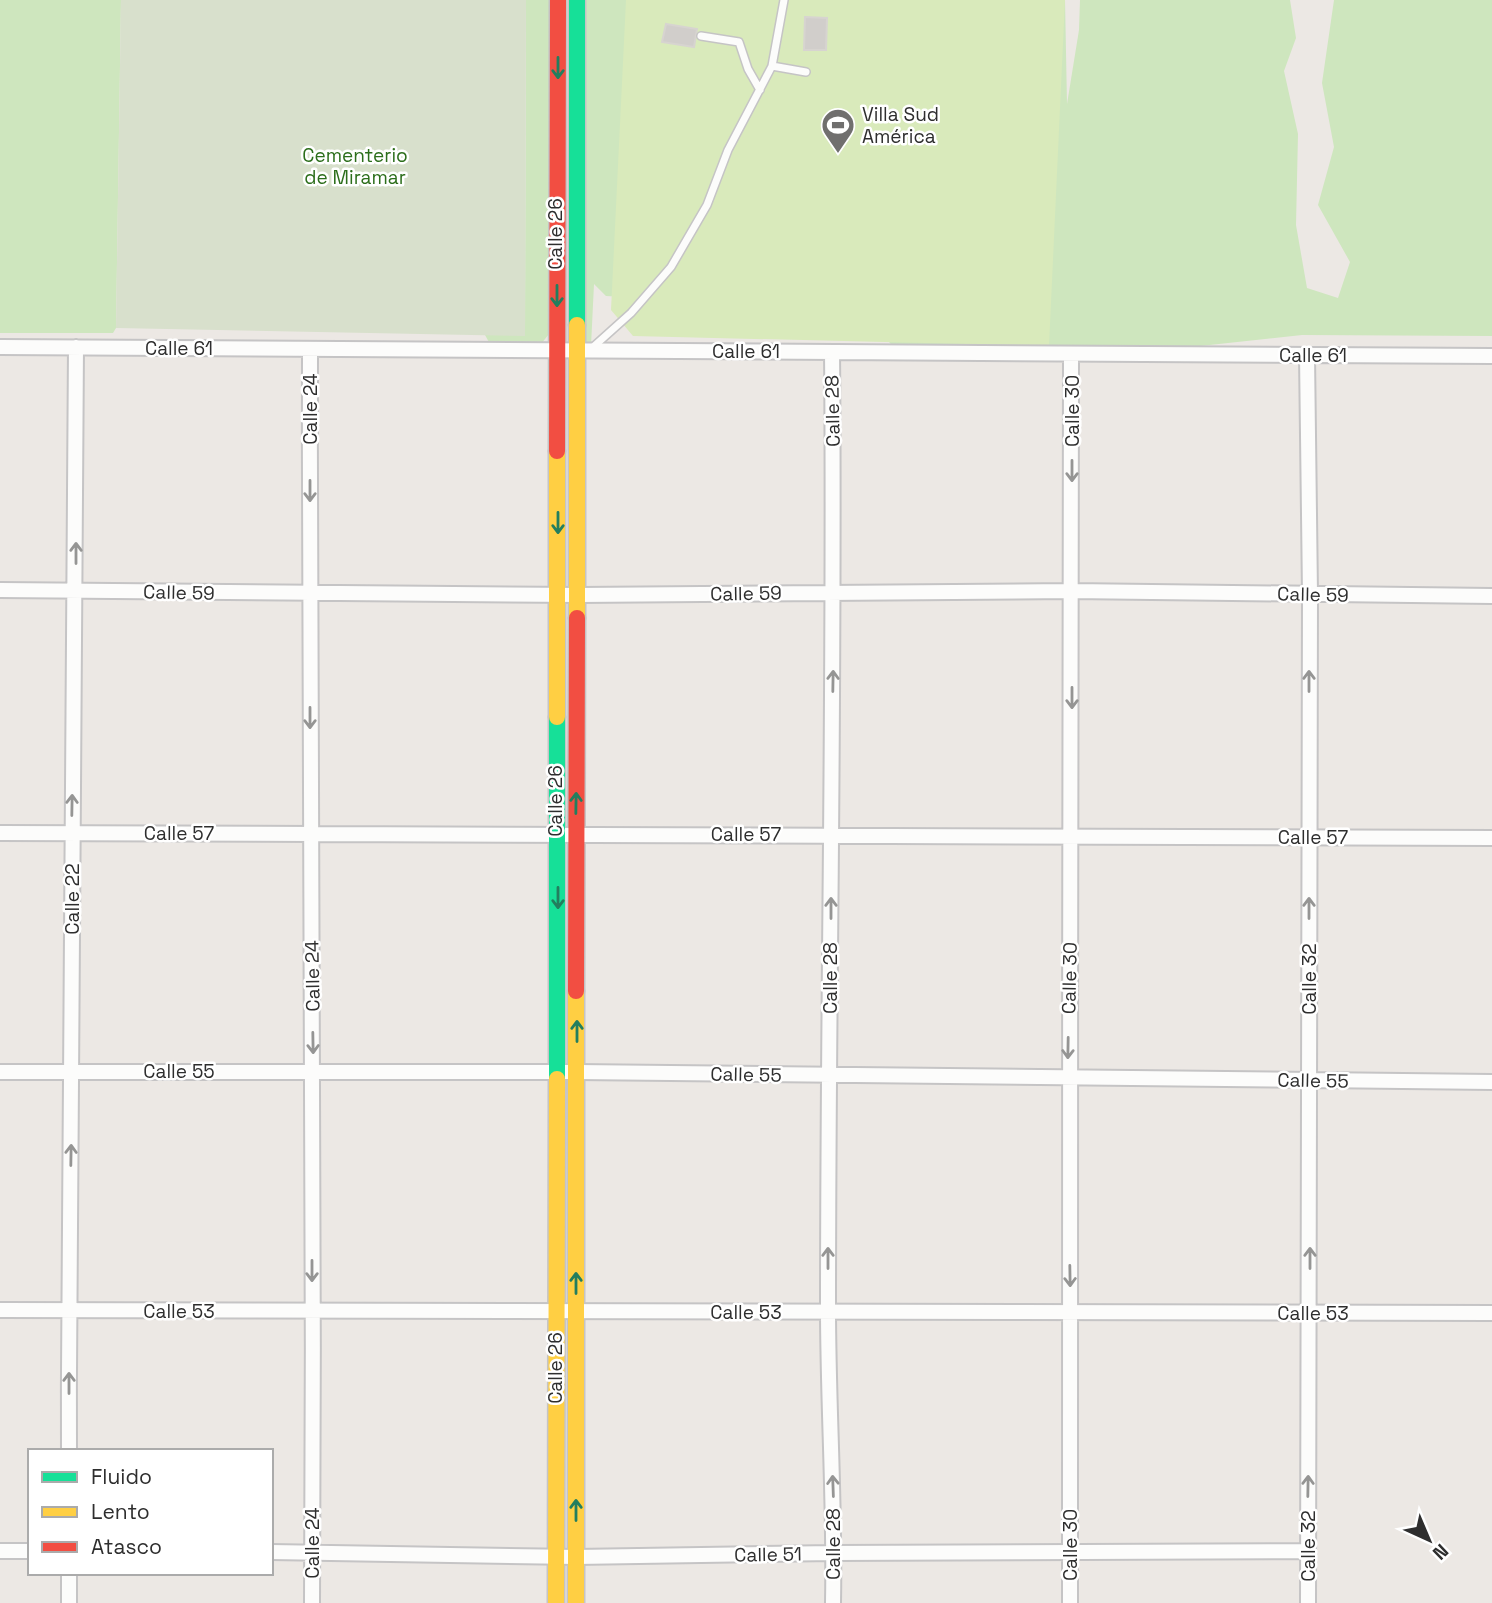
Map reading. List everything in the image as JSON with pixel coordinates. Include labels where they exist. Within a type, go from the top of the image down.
[{"type":"main road","name":"Calle 26","points":[[556,1603],[558,0]]},
{"type":"main road","name":"Calle 26","points":[[576,1603],[576,834],[583,351],[577,0]]},
{"type":"street","name":"Calle 61","points":[[0,347],[1492,356]]},
{"type":"street","name":"Calle 22","points":[[69,1449],[76,347]]},
{"type":"street","name":"Calle 24","points":[[310,349],[312,1603]]},
{"type":"street","name":"Calle 28","points":[[832,352],[834,592],[828,1312],[833,1603]]},
{"type":"street","name":"Calle 30","points":[[1070,1603],[1071,1312],[1068,1077],[1072,354]]},
{"type":"street","name":"Calle 32","points":[[1307,355],[1310,594],[1308,1603]]},
{"type":"street","name":"Calle 59","points":[[0,590],[579,595],[1072,591],[1492,596]]},
{"type":"street","name":"Calle 57","points":[[0,833],[1492,838]]},
{"type":"street","name":"Calle 55","points":[[0,1072],[578,1072],[1492,1082]]},
{"type":"street","name":"Calle 53","points":[[0,1310],[1492,1314]]},
{"type":"street","points":[[0,1551],[28,1551]]},
{"type":"street","name":"Calle 51","points":[[273,1552],[576,1557],[1307,1551]]},
{"type":"street","points":[[69,1575],[69,1603]]},
{"type":"lane","points":[[583,351],[631,313],[671,267],[707,205],[728,150],[772,66],[784,0]]},
{"type":"lane","points":[[701,36],[739,42],[748,69],[760,90]]},
{"type":"lane","points":[[772,66],[806,72]]},
{"type":"green space","points":[[0,0],[121,0],[116,328],[113,333],[0,333]]},
{"type":"green space","name":"Cementerio de Miramar","points":[[121,0],[526,0],[525,336],[116,328]]},
{"type":"green space","points":[[526,0],[551,0],[549,334],[541,344],[490,344],[485,335],[525,335]]},
{"type":"green space","points":[[585,0],[630,0],[625,297],[606,296],[594,284],[591,346],[586,345]]},
{"type":"green space","name":"Villa Sud América","points":[[626,0],[1065,0],[1049,346],[633,336],[611,310]]},
{"type":"green space","points":[[881,0],[1065,0],[1067,104],[1079,30],[1080,0],[1290,0],[1296,38],[1284,71],[1298,134],[1296,225],[1307,288],[1338,298],[1350,262],[1318,205],[1334,147],[1322,83],[1334,0],[1492,0],[1492,336],[1302,335],[1154,351],[1049,346],[896,350],[851,298]]},
{"type":"building","points":[[805,17],[827,18],[826,50],[804,50]]},
{"type":"building","points":[[666,24],[697,29],[694,47],[662,42]]},
{"type":"traffic: fast","points":[[577,0],[577,325]]},
{"type":"traffic: fast","points":[[557,717],[557,1079]]},
{"type":"traffic: slow","points":[[577,325],[577,618]]},
{"type":"traffic: slow","points":[[557,451],[557,717]]},
{"type":"traffic: slow","points":[[576,991],[576,1603]]},
{"type":"traffic: slow","points":[[556,1603],[557,1079]]},
{"type":"traffic: jam","points":[[557,451],[558,0]]},
{"type":"traffic: jam","points":[[576,991],[577,618]]},
{"type":"place","name":"Villa Sud América","points":[[838,155]]}]
